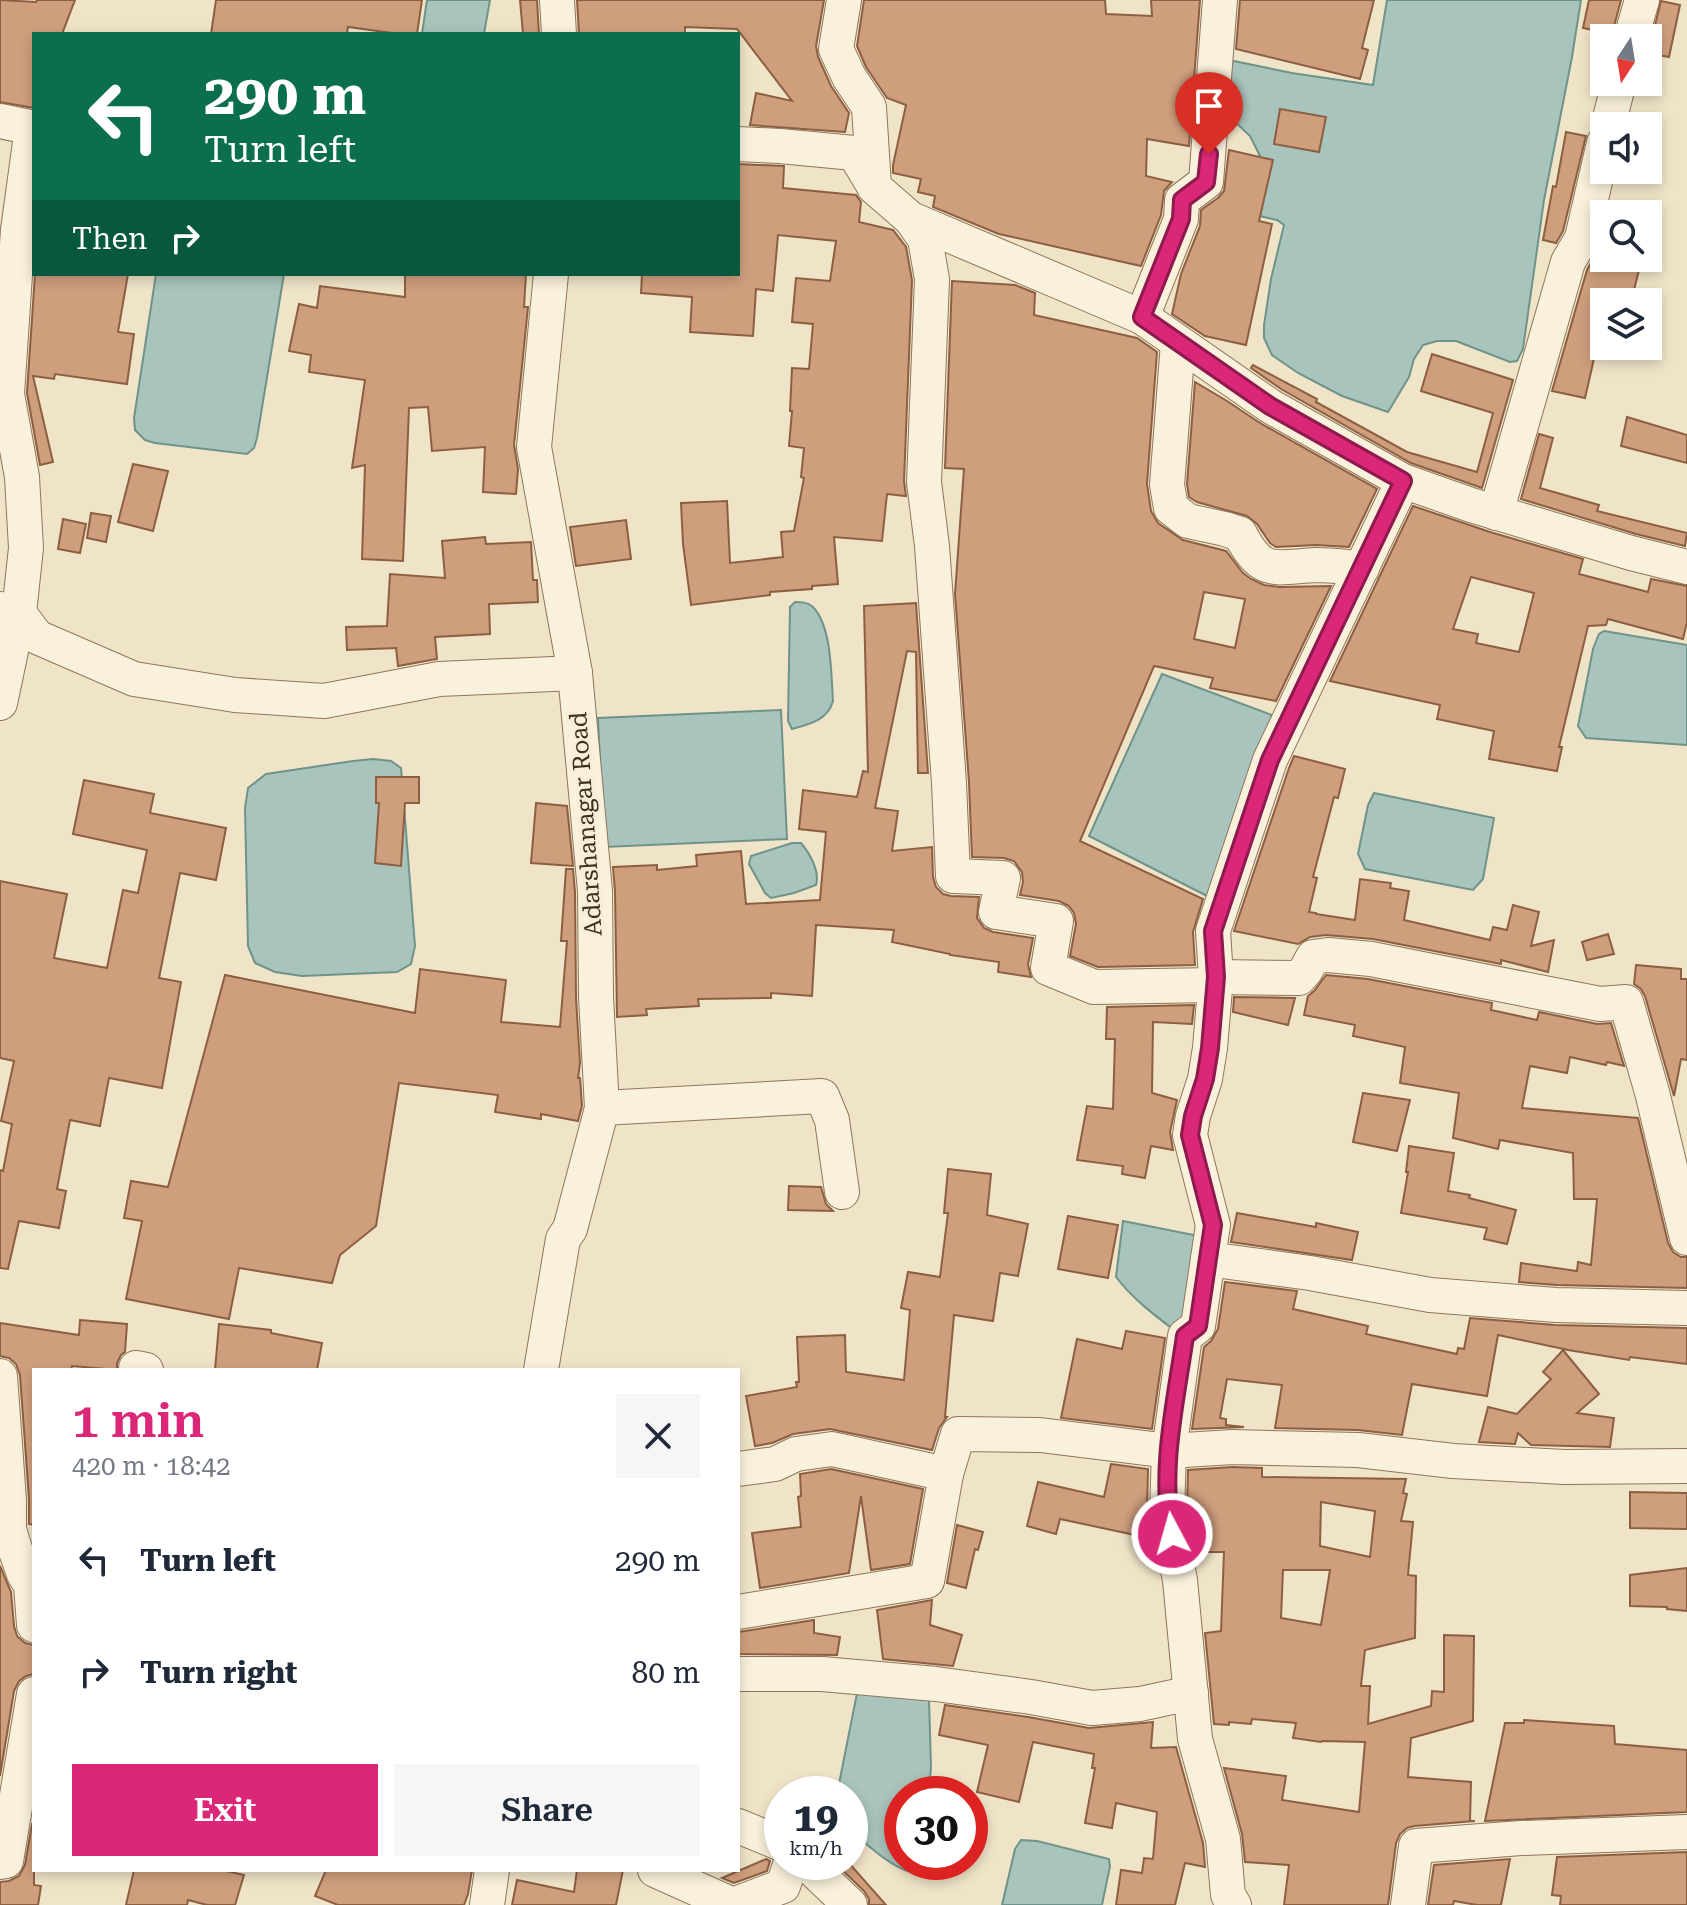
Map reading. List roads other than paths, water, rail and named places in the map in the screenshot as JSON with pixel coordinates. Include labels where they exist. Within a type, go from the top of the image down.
[{"type":"street","points":[[557,0],[559,32]]},
{"type":"street","points":[[844,0],[836,49],[849,77],[869,107],[874,187]]},
{"type":"street","points":[[1142,317],[1181,219],[1182,200],[1206,182],[1220,0]]},
{"type":"street","points":[[1635,24],[1642,0]]},
{"type":"street","points":[[0,703],[10,611],[26,548],[22,477],[4,395],[18,230],[22,126]]},
{"type":"street","points":[[740,144],[854,153],[874,187],[911,219],[925,239],[932,279],[924,482],[932,546],[953,876],[1003,878],[996,912],[1056,921],[1048,968],[1094,987],[1299,978],[1313,957],[1328,955],[1371,959],[1600,1004],[1626,1002],[1652,1092],[1687,1238]]},
{"type":"street","points":[[1496,513],[1568,262],[1582,238],[1595,184]]},
{"type":"street","points":[[911,219],[1142,317],[1270,406],[1403,481],[1496,513],[1687,567]]},
{"type":"street","name":"Adarshanagar Road","points":[[541,1368],[563,1239],[570,1229],[602,1108],[596,997],[595,891],[575,673],[534,447],[551,276]]},
{"type":"street","points":[[1178,343],[1167,485],[1171,508],[1188,521],[1240,534],[1250,554],[1268,566],[1362,568]]},
{"type":"street","points":[[1234,1905],[1228,1895],[1223,1839],[1195,1739],[1180,1580],[1167,1511],[1169,1451],[1185,1336],[1198,1326],[1213,1225],[1190,1135],[1210,1048],[1216,981],[1213,931],[1270,760],[1403,481]]},
{"type":"street","points":[[10,611],[37,637],[134,679],[235,695],[324,701],[439,679],[575,673]]},
{"type":"street","points":[[602,1108],[822,1096],[832,1120],[842,1192]]},
{"type":"street","points":[[1208,1259],[1310,1273],[1430,1295],[1556,1305],[1687,1308]]},
{"type":"street","points":[[0,1376],[9,1529],[24,1574],[31,1585],[32,1598]]},
{"type":"street","points":[[740,1612],[927,1581],[946,1474],[958,1434],[1040,1435],[1169,1451],[1232,1447],[1358,1450],[1453,1461],[1564,1467],[1687,1466]]},
{"type":"street","points":[[740,1469],[775,1464],[796,1454],[832,1449],[946,1474]]},
{"type":"street","points":[[740,1674],[822,1674],[936,1684],[1092,1708],[1140,1704],[1191,1693]]},
{"type":"street","points":[[0,1862],[6,1861],[32,1714]]},
{"type":"street","points":[[740,1827],[764,1837]]},
{"type":"street","points":[[1408,1905],[1416,1846],[1687,1832]]},
{"type":"street","points":[[487,1905],[492,1872]]},
{"type":"street","points":[[659,1872],[733,1905],[783,1886],[785,1880]]},
{"type":"street","points":[[824,1880],[850,1905]]},
{"type":"water","points":[[427,0],[490,0],[484,32],[422,32]]},
{"type":"water","points":[[1387,0],[1581,0],[1544,200],[1523,349],[1517,361],[1510,362],[1456,341],[1423,345],[1414,359],[1409,377],[1388,412],[1342,396],[1272,355],[1264,338],[1264,325],[1284,225],[1277,220],[1255,215],[1262,160],[1250,136],[1230,117],[1224,104],[1228,64],[1234,61],[1373,85]]},
{"type":"water","points":[[156,276],[284,276],[254,448],[247,454],[155,443],[145,440],[135,430],[134,418]]},
{"type":"water","points":[[795,602],[813,607],[824,626],[833,701],[823,717],[792,729],[788,721],[790,607]]},
{"type":"water","points":[[1604,631],[1687,645],[1687,745],[1586,738],[1578,726],[1593,649],[1599,634]]},
{"type":"water","points":[[1162,674],[1272,715],[1211,898],[1089,836]]},
{"type":"water","points":[[781,710],[787,839],[604,847],[598,718]]},
{"type":"water","points":[[373,759],[391,761],[401,768],[415,946],[411,964],[397,972],[302,976],[275,972],[255,963],[248,946],[245,808],[248,788],[266,774]]},
{"type":"water","points":[[1374,793],[1494,818],[1483,879],[1473,890],[1365,869],[1358,854],[1368,805]]},
{"type":"water","points":[[801,843],[811,857],[817,874],[816,885],[771,898],[749,864],[751,856]]},
{"type":"water","points":[[1123,1221],[1204,1237],[1201,1287],[1174,1330],[1136,1299],[1116,1277]]},
{"type":"water","points":[[857,1693],[929,1700],[930,1776],[884,1776],[884,1858],[868,1845],[868,1776],[841,1776]]},
{"type":"water","points":[[1021,1840],[1109,1859],[1102,1905],[1002,1905],[1015,1849]]}]
